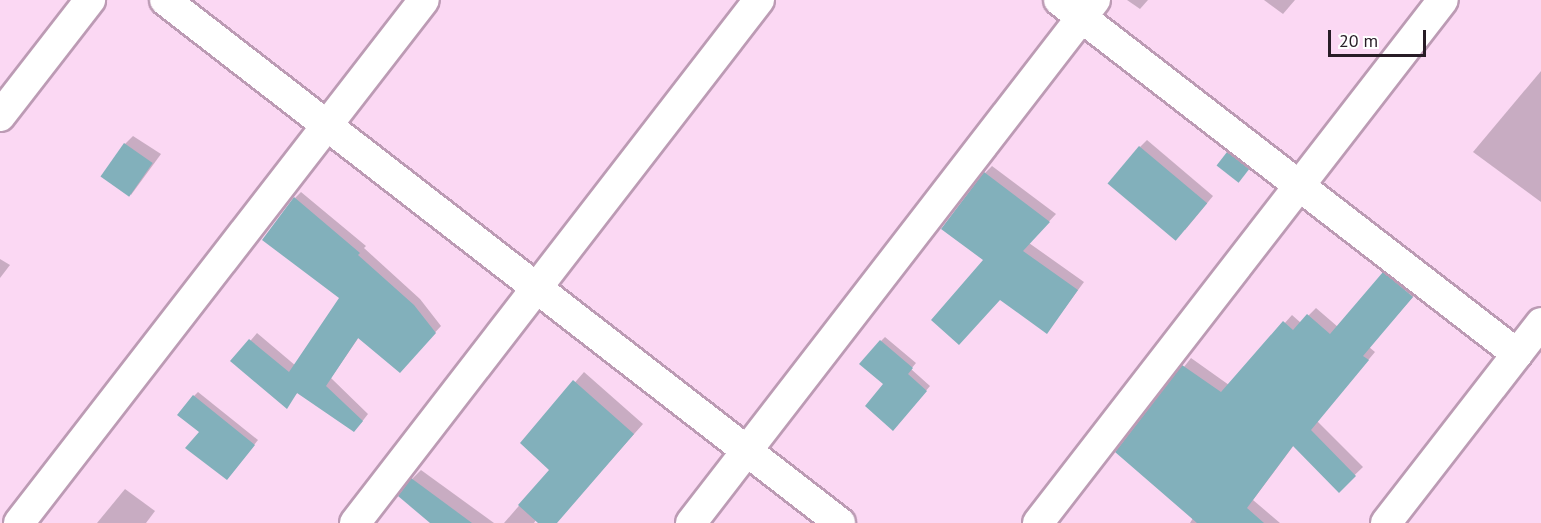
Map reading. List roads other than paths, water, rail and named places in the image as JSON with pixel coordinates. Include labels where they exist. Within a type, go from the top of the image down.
[{"type":"street","points":[[0,116],[90,0]]},
{"type":"street","points":[[165,0],[840,523]]},
{"type":"street","points":[[19,523],[424,0]]},
{"type":"street","points":[[355,523],[759,0]]},
{"type":"street","points":[[1038,523],[1443,0]]},
{"type":"street","points":[[691,523],[1079,6],[1299,186],[1517,354]]},
{"type":"street","points":[[1386,523],[1541,323]]}]
